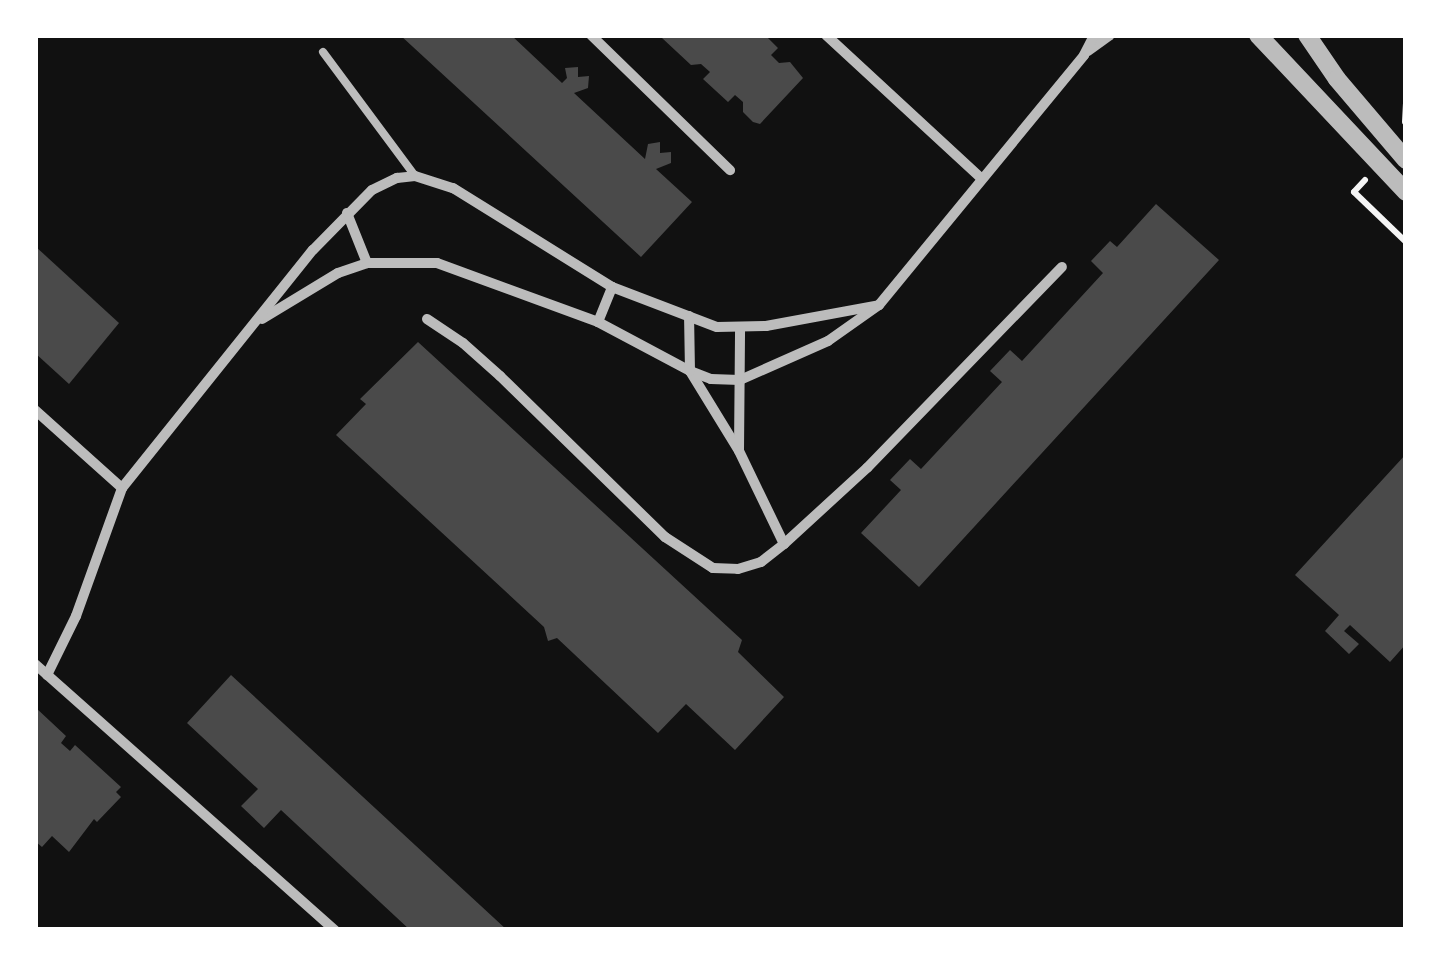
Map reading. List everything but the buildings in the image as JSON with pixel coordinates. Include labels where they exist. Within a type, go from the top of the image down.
[{"type":"street","points":[[591,35],[730,170]]},
{"type":"street","points":[[826,35],[981,178]]},
{"type":"street","points":[[1084,55],[1094,35]]},
{"type":"street","points":[[253,324],[338,273],[367,263],[437,263],[598,322],[690,371],[712,379],[740,380],[828,341],[879,305],[1084,55],[1110,35]]},
{"type":"street","points":[[1258,35],[1406,192]]},
{"type":"street","points":[[1308,36],[1337,79],[1406,160]]},
{"type":"street","points":[[47,675],[76,616],[122,488],[347,214],[372,190],[396,178],[415,176],[453,188],[612,287],[717,327],[740,329],[879,305]]},
{"type":"street","points":[[347,214],[367,263]]},
{"type":"street","points":[[427,319],[463,343],[692,558],[713,568],[738,569],[761,562],[784,544],[867,468],[1062,267]]},
{"type":"street","points":[[598,322],[612,287]]},
{"type":"street","points":[[690,316],[690,371],[739,451],[784,544]]},
{"type":"street","points":[[739,451],[740,329]]},
{"type":"street","points":[[35,410],[122,488]]},
{"type":"street","points":[[35,664],[335,930]]},
{"type":"lane","points":[[323,52],[415,176]]}]
